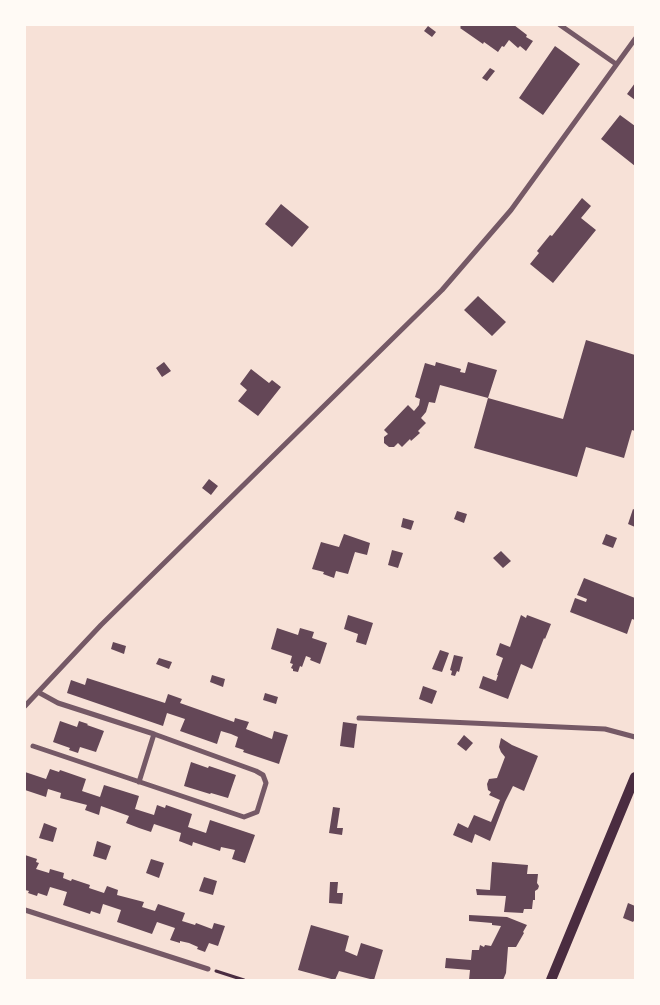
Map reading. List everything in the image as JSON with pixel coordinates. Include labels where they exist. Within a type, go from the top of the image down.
[{"type":"main road","points":[[551,980],[635,777]]},
{"type":"street","points":[[560,25],[616,64]]},
{"type":"street","points":[[25,706],[101,625],[442,290],[511,210],[635,39]]},
{"type":"street","points":[[33,746],[244,817],[257,812],[266,783],[263,775],[256,771],[154,734],[58,703],[38,692]]},
{"type":"street","points":[[359,718],[605,729],[635,736]]},
{"type":"street","points":[[139,782],[154,734]]},
{"type":"street","points":[[25,910],[208,969]]},
{"type":"path","points":[[208,969],[244,980]]},
{"type":"building","points":[[459,25],[514,25],[533,41],[526,51],[520,46],[518,48],[509,40],[498,52],[484,42],[483,44],[460,28]]},
{"type":"building","points":[[428,26],[436,32],[432,37],[424,31]]},
{"type":"building","points":[[555,46],[580,64],[543,115],[519,98]]},
{"type":"building","points":[[490,68],[495,71],[487,81],[482,78]]},
{"type":"building","points":[[635,83],[635,100],[627,94]]},
{"type":"building","points":[[620,115],[635,126],[635,166],[601,139]]},
{"type":"building","points":[[582,198],[591,206],[581,218],[596,230],[553,283],[530,264],[539,253],[537,251],[550,235],[552,236]]},
{"type":"building","points":[[281,204],[309,227],[292,247],[265,224]]},
{"type":"building","points":[[478,296],[506,322],[492,336],[464,310]]},
{"type":"building","points":[[586,340],[635,355],[635,431],[632,430],[624,458],[586,447],[577,477],[474,448],[488,398],[563,419]]},
{"type":"building","points":[[164,362],[171,371],[162,377],[156,368]]},
{"type":"building","points":[[436,362],[461,369],[460,372],[465,373],[468,362],[497,370],[488,398],[440,385],[435,403],[429,402],[426,412],[421,418],[426,423],[418,431],[420,433],[402,447],[398,443],[394,447],[389,447],[384,443],[384,437],[388,434],[384,430],[408,405],[414,411],[419,405],[420,399],[415,397],[425,363],[435,366]]},
{"type":"building","points":[[251,369],[269,383],[272,380],[281,387],[258,416],[238,401],[247,390],[240,384]]},
{"type":"building","points":[[209,479],[218,486],[211,495],[202,488]]},
{"type":"building","points":[[633,509],[635,510],[635,527],[628,524]]},
{"type":"building","points":[[457,511],[467,514],[464,523],[454,519]]},
{"type":"building","points":[[403,518],[414,521],[411,530],[401,527]]},
{"type":"building","points":[[344,534],[370,543],[367,555],[355,552],[348,574],[336,571],[334,578],[323,574],[324,572],[312,569],[321,542],[339,547]]},
{"type":"building","points":[[606,534],[617,538],[613,548],[602,544]]},
{"type":"building","points":[[392,550],[403,553],[398,568],[388,565]]},
{"type":"building","points":[[501,551],[511,561],[503,568],[493,558]]},
{"type":"building","points":[[584,578],[635,598],[635,620],[632,619],[627,634],[570,612],[575,598],[586,602],[587,599],[577,595]]},
{"type":"building","points":[[348,615],[373,623],[366,645],[356,642],[358,634],[344,629]]},
{"type":"building","points":[[521,615],[526,618],[527,615],[551,624],[532,669],[521,664],[508,699],[479,688],[483,676],[496,681],[503,658],[496,655],[500,643],[510,647]]},
{"type":"building","points":[[277,628],[298,635],[300,628],[314,632],[312,638],[327,643],[320,664],[306,656],[298,672],[293,671],[291,668],[293,664],[290,663],[292,656],[271,649]]},
{"type":"building","points":[[113,642],[126,646],[124,654],[111,649]]},
{"type":"building","points":[[440,650],[449,653],[442,672],[432,669]]},
{"type":"building","points":[[454,655],[463,657],[459,672],[457,671],[455,676],[451,675],[452,671],[450,670]]},
{"type":"building","points":[[159,658],[172,662],[169,669],[156,664]]},
{"type":"building","points":[[212,675],[225,679],[223,687],[210,682]]},
{"type":"building","points":[[87,678],[165,703],[168,694],[182,699],[180,703],[234,722],[235,718],[249,722],[246,729],[272,739],[274,731],[288,735],[279,764],[243,752],[244,750],[235,747],[238,737],[231,734],[221,731],[217,744],[180,731],[185,719],[167,713],[163,726],[67,693],[71,680],[85,685]]},
{"type":"building","points":[[423,686],[437,691],[432,704],[419,699]]},
{"type":"building","points":[[265,693],[278,697],[276,704],[263,700]]},
{"type":"building","points":[[60,721],[77,727],[79,721],[104,731],[96,752],[80,747],[78,753],[53,742]]},
{"type":"building","points":[[343,722],[357,724],[354,748],[340,746]]},
{"type":"building","points":[[464,735],[473,743],[466,751],[457,744]]},
{"type":"building","points":[[501,738],[538,756],[524,791],[513,786],[490,841],[475,834],[472,843],[453,835],[458,823],[468,828],[474,815],[491,822],[500,800],[489,795],[491,792],[488,790],[487,784],[489,779],[497,778],[505,757],[499,747]]},
{"type":"building","points":[[191,762],[236,775],[228,798],[184,786]]},
{"type":"building","points":[[50,769],[59,772],[60,770],[86,779],[82,791],[100,797],[104,785],[139,796],[135,809],[154,815],[157,805],[165,808],[166,805],[192,814],[188,827],[206,833],[210,820],[255,835],[245,863],[232,859],[235,850],[221,847],[220,851],[193,842],[192,846],[179,841],[181,833],[154,824],[151,832],[139,828],[126,823],[129,816],[101,806],[99,815],[85,810],[87,805],[60,798],[61,793],[48,789],[46,797],[25,790],[25,772],[46,779]]},
{"type":"building","points":[[333,807],[340,808],[337,828],[343,828],[342,835],[329,833]]},
{"type":"building","points":[[44,823],[57,828],[53,842],[39,838]]},
{"type":"building","points":[[97,841],[111,846],[106,860],[93,856]]},
{"type":"building","points":[[25,855],[37,859],[36,862],[39,863],[36,869],[49,873],[50,869],[64,873],[63,878],[90,885],[89,888],[104,893],[107,886],[118,890],[117,895],[144,902],[142,907],[155,911],[158,904],[185,913],[182,921],[195,925],[196,923],[212,929],[214,923],[225,926],[218,946],[209,943],[205,952],[189,943],[170,940],[175,928],[157,922],[152,934],[117,922],[121,910],[103,904],[100,914],[91,911],[90,914],[63,905],[67,892],[50,887],[47,896],[38,893],[37,896],[28,893],[29,891],[25,890]]},
{"type":"building","points":[[151,859],[164,863],[159,878],[146,873]]},
{"type":"building","points":[[492,862],[528,865],[527,874],[538,874],[537,883],[539,886],[535,891],[532,909],[524,909],[523,913],[504,912],[506,896],[477,895],[476,889],[490,890]]},
{"type":"building","points":[[204,877],[217,881],[213,895],[199,891]]},
{"type":"building","points":[[330,882],[338,882],[337,893],[343,893],[342,904],[329,903]]},
{"type":"building","points":[[628,903],[635,906],[635,919],[633,922],[623,918]]},
{"type":"building","points":[[469,915],[507,917],[527,925],[516,947],[508,947],[506,973],[503,980],[469,980],[470,970],[445,968],[446,958],[471,960],[472,950],[479,950],[480,945],[484,947],[485,945],[491,946],[501,926],[492,925],[492,923],[469,921]]},
{"type":"building","points":[[311,925],[349,936],[345,951],[357,956],[361,943],[383,950],[374,980],[339,971],[335,980],[298,970]]}]
